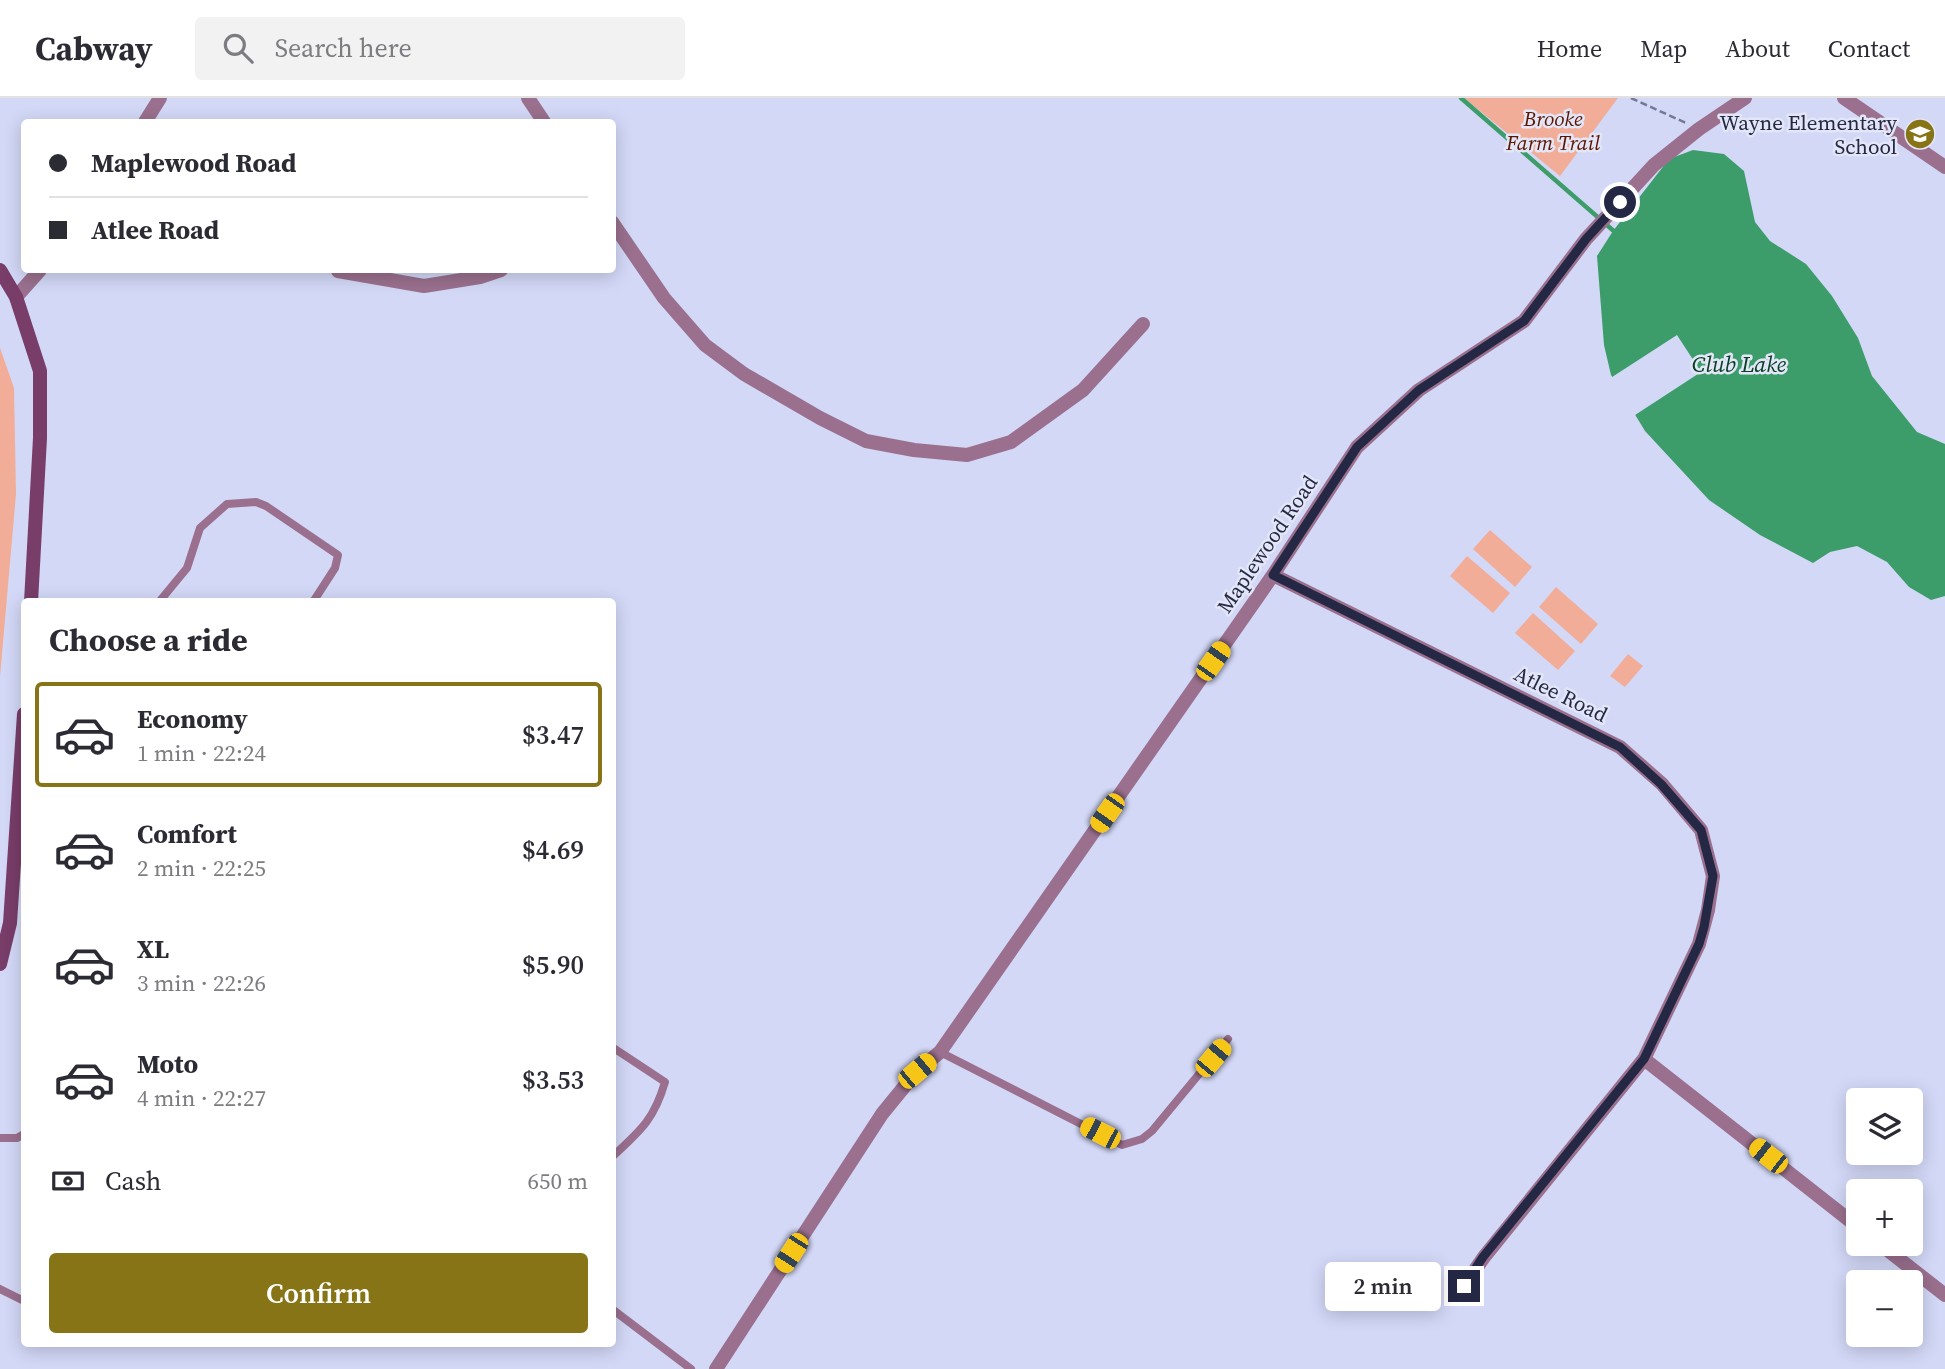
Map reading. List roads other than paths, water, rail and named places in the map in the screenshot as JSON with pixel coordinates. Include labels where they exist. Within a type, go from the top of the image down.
[{"type":"main road","points":[[0,271],[16,297],[40,371],[40,438],[31,598]]},
{"type":"main road","points":[[0,964],[10,923],[21,823]]},
{"type":"street","points":[[147,119],[160,98]]},
{"type":"street","points":[[528,98],[542,119]]},
{"type":"street","name":"Maplewood Road","points":[[716,1369],[882,1114],[917,1071],[940,1052],[1273,575],[1357,447],[1419,390],[1524,321],[1586,239],[1654,165],[1699,129],[1745,98]]},
{"type":"street","points":[[1844,98],[1945,167]]},
{"type":"street","points":[[616,228],[664,298],[705,345],[744,374],[820,418],[866,441],[902,448],[967,455],[1011,442],[1083,390],[1143,324]]},
{"type":"street","points":[[16,297],[37,273]]},
{"type":"street","points":[[349,273],[424,286],[492,273]]},
{"type":"street","name":"Atlee Road","points":[[1273,575],[1620,747],[1661,784],[1701,830],[1713,876],[1708,910],[1699,944],[1644,1059],[1483,1257],[1464,1286]]},
{"type":"street","points":[[1644,1059],[1846,1218]]},
{"type":"street","points":[[1895,1256],[1945,1296]]},
{"type":"lane","points":[[162,598],[187,568],[200,528],[227,504],[244,501],[266,506],[338,555],[335,568],[316,598]]},
{"type":"lane","points":[[940,1052],[1122,1145],[1142,1139],[1152,1131],[1228,1039]]},
{"type":"lane","points":[[616,1050],[665,1082],[658,1106],[645,1126],[616,1153]]},
{"type":"lane","points":[[0,1138],[21,1136]]},
{"type":"lane","points":[[0,1289],[21,1300]]},
{"type":"lane","points":[[616,1312],[691,1369]]},
{"type":"water","name":"Club Lake","points":[[1693,150],[1724,154],[1744,171],[1755,222],[1770,241],[1806,264],[1832,296],[1858,338],[1872,376],[1917,432],[1945,444],[1945,596],[1931,600],[1909,587],[1887,562],[1857,546],[1830,552],[1813,563],[1760,535],[1709,500],[1645,431],[1611,375],[1604,345],[1597,256],[1669,159]]},
{"type":"waterway","points":[[1461,98],[1616,233]]},
{"type":"place","name":"Wayne Elementary School","points":[[1920,134]]},
{"type":"park label","name":"Brooke Farm Trail","points":[[1553,130]]}]
